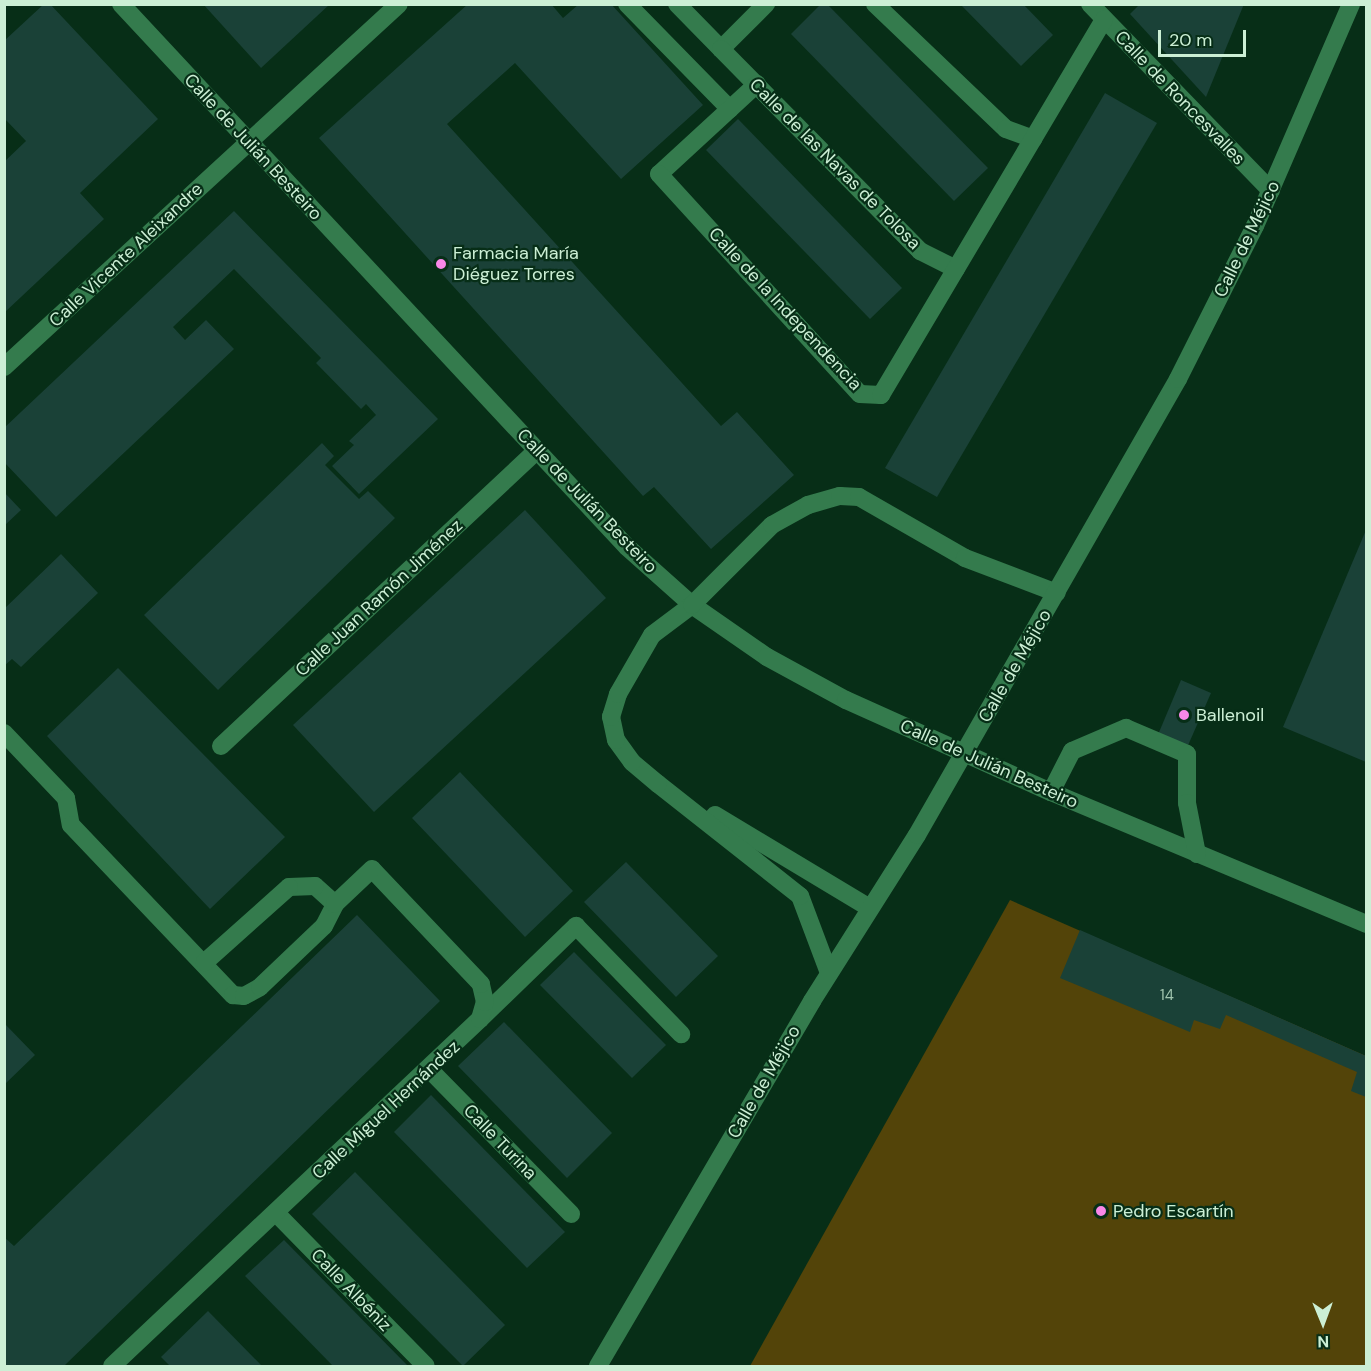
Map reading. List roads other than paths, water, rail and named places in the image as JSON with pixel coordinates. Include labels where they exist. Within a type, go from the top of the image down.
[{"type":"street","name":"Calle de Julián Besteiro","points":[[121,4],[627,547],[692,605],[810,682],[1051,792],[1366,924]]},
{"type":"street","name":"Calle Vicente Aleixandre","points":[[4,367],[399,4]]},
{"type":"street","points":[[627,4],[730,109]]},
{"type":"street","name":"Calle de las Navas de Tolosa","points":[[677,4],[920,251],[956,269]]},
{"type":"street","points":[[721,50],[766,4]]},
{"type":"street","points":[[875,4],[1006,129],[1033,139]]},
{"type":"street","name":"Calle de Roncesvalles","points":[[1090,4],[1271,191]]},
{"type":"street","name":"Calle de Méjico","points":[[598,1366],[830,973],[917,835],[1178,379],[1271,191],[1351,4]]},
{"type":"street","name":"Calle de la Independencia","points":[[757,84],[659,174],[860,394],[881,395],[1104,19]]},
{"type":"street","name":"Calle Juan Ramón Jiménez","points":[[221,746],[537,450]]},
{"type":"street","points":[[830,973],[800,896],[632,762],[616,740],[611,717],[618,694],[652,635],[692,605],[772,525],[808,505],[840,496],[859,497],[965,558],[1057,593]]},
{"type":"street","points":[[1051,792],[1072,751],[1126,728],[1187,754],[1187,802],[1197,854]]},
{"type":"street","points":[[4,733],[66,798],[71,825],[205,962],[233,995],[244,996],[260,987],[324,926],[335,904],[372,869],[481,984],[485,1002],[480,1019]]},
{"type":"street","points":[[658,784],[870,908]]},
{"type":"street","points":[[205,962],[289,887],[315,886],[335,904]]},
{"type":"street","name":"Calle Miguel Hernández","points":[[112,1366],[429,1069],[576,926],[681,1034]]},
{"type":"street","name":"Calle Turina","points":[[429,1069],[571,1214]]},
{"type":"street","name":"Calle Albéniz","points":[[276,1213],[426,1366]]},
{"type":"street","points":[[126,1353],[140,1366]]},
{"type":"place","name":"Farmacia María Diéguez Torres","points":[[441,264]]},
{"type":"place","name":"Ballenoil","points":[[1184,715]]},
{"type":"place","name":"Pedro Escartín","points":[[1101,1211]]}]
